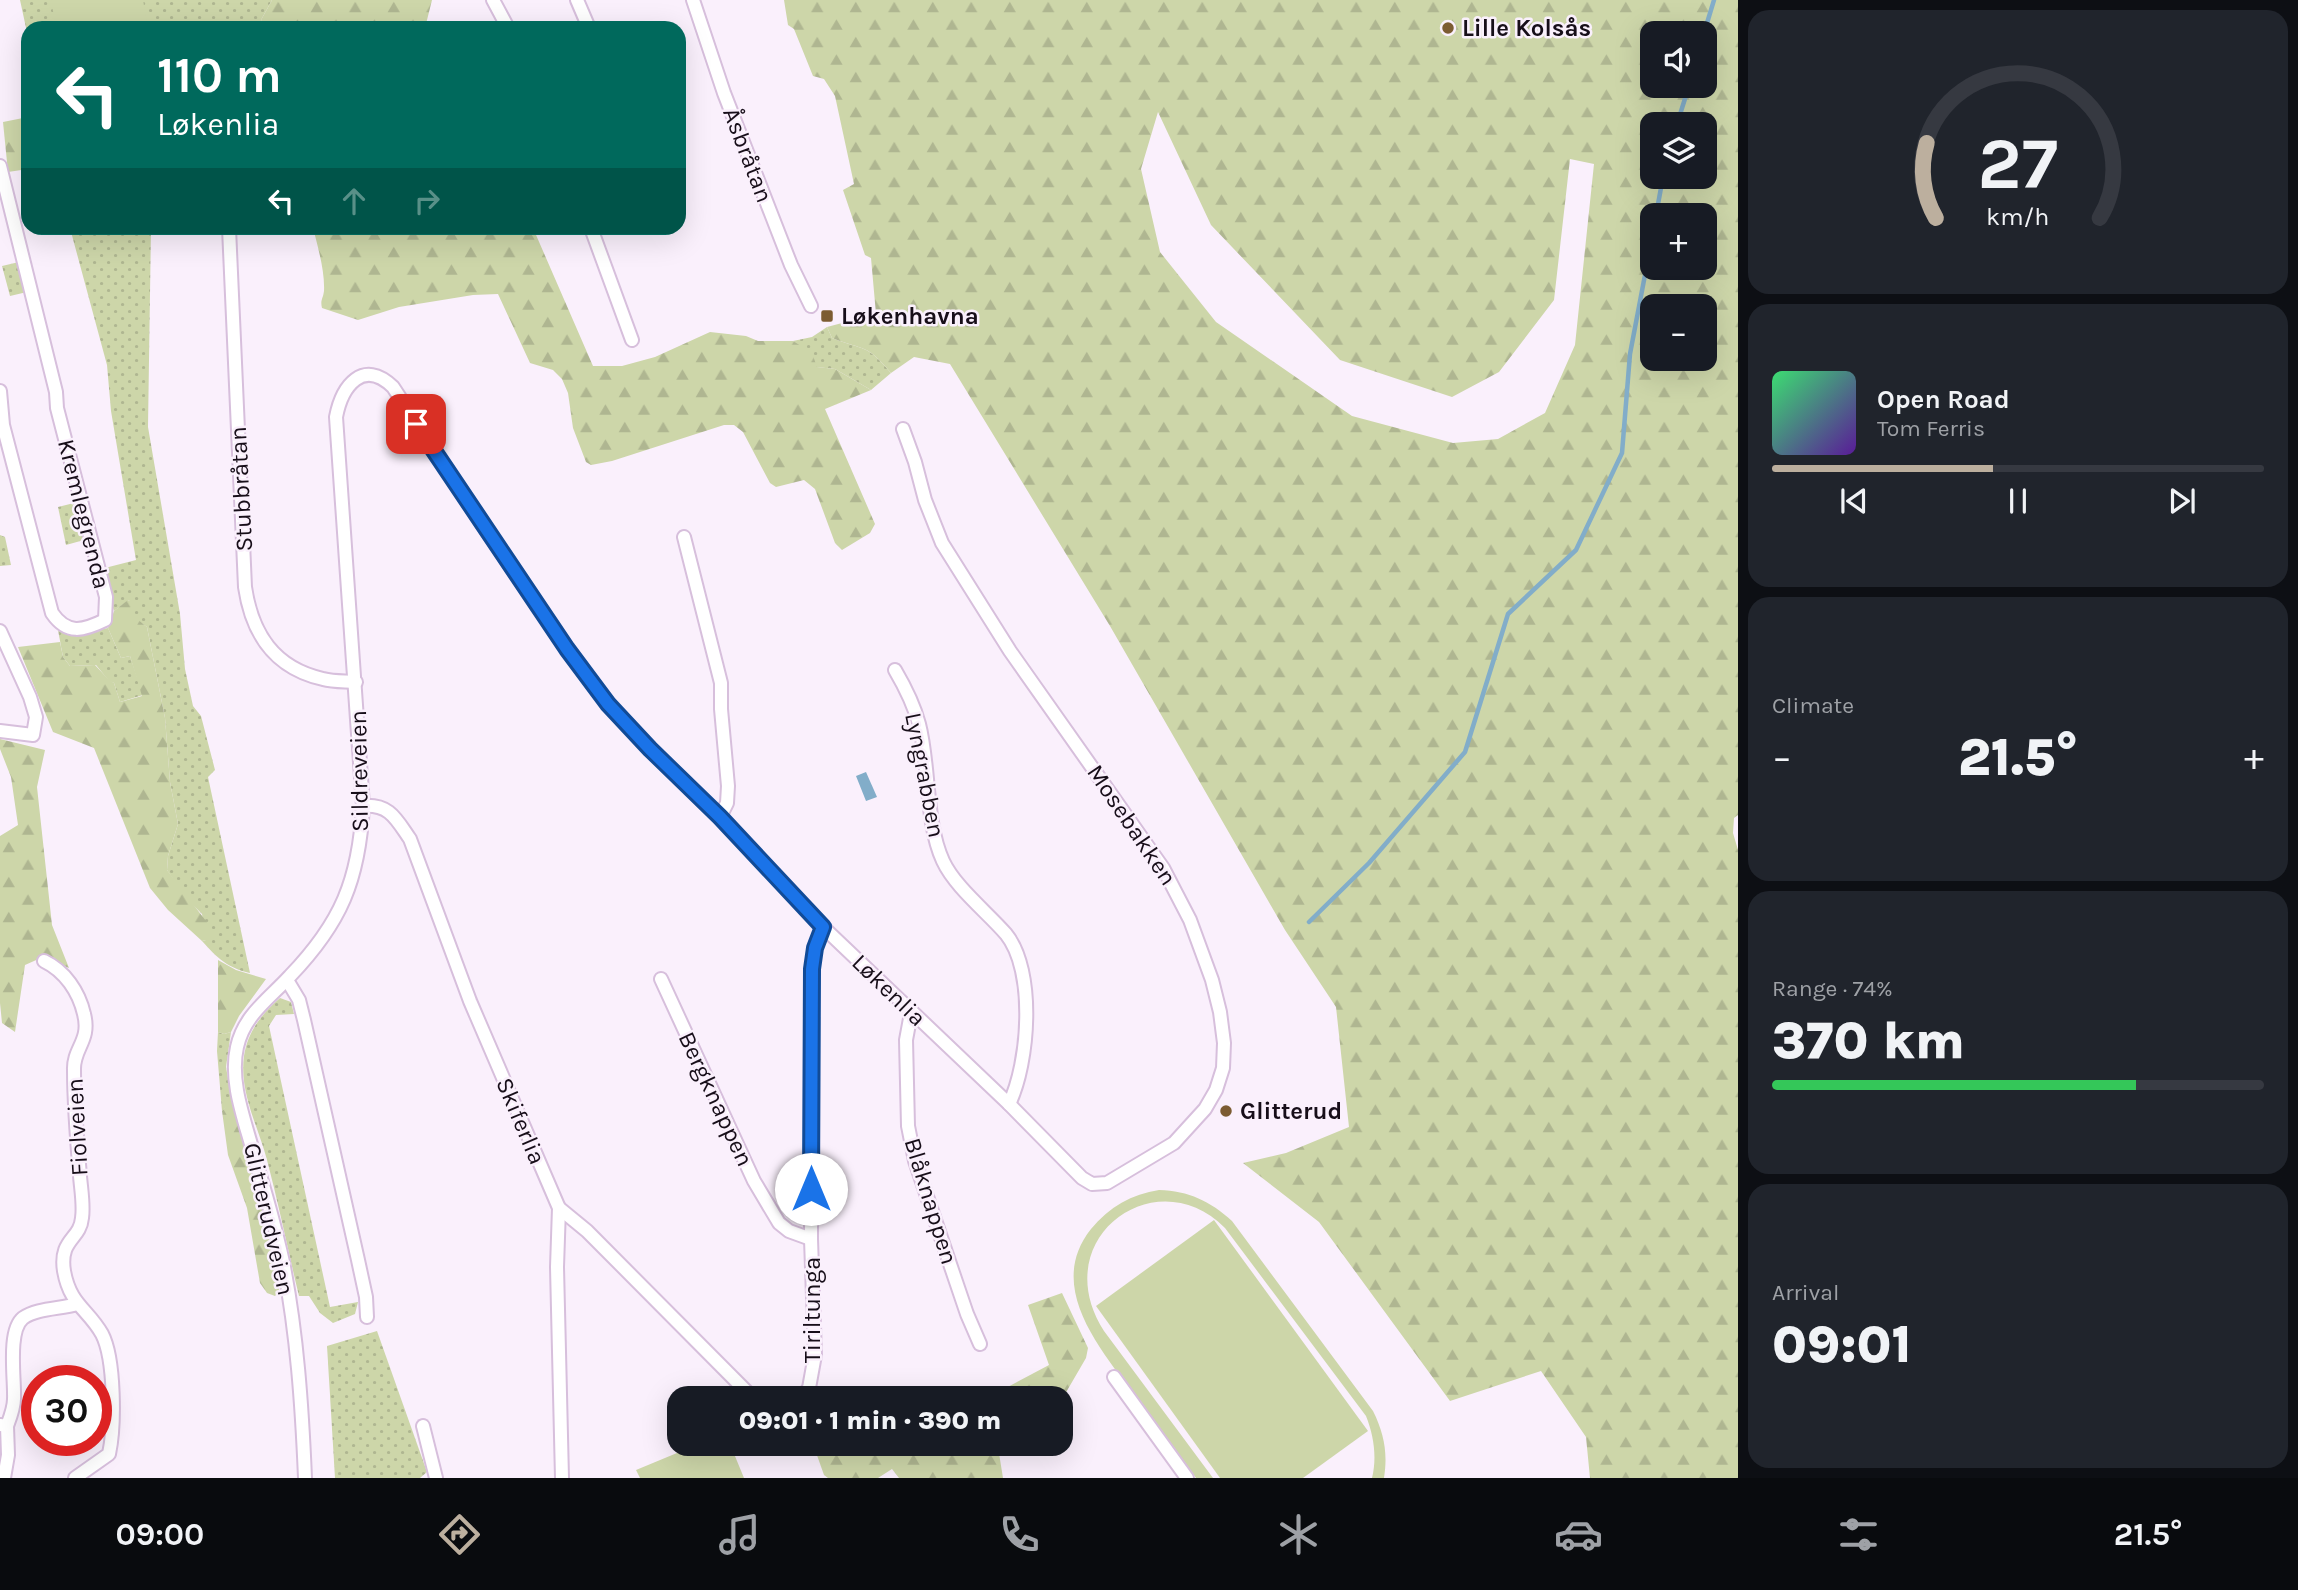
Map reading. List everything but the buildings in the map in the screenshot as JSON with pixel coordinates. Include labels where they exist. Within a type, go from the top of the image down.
[{"type":"street","points":[[493,0],[504,21]]},
{"type":"street","points":[[577,0],[586,21]]},
{"type":"street","name":"Åsbråtan","points":[[693,0],[724,93],[791,265],[811,306]]},
{"type":"street","name":"Kremlegrenda","points":[[0,166],[56,393],[60,421],[106,597],[105,620],[88,628],[74,629],[66,626],[59,623],[52,613],[3,425],[0,391]]},
{"type":"street","name":"Stubbråtan","points":[[229,235],[245,587],[252,622],[263,642],[282,660],[324,680],[356,682]]},
{"type":"street","points":[[594,235],[632,340]]},
{"type":"street","name":"Sildreveien","points":[[287,980],[330,929],[357,864],[363,806],[336,417],[344,392],[351,382],[366,375]]},
{"type":"street","name":"Løkenlia","points":[[366,375],[384,378],[393,387],[567,649],[608,704],[720,817],[823,927],[1010,1104],[1082,1178]]},
{"type":"street","name":"Mosebakken","points":[[903,429],[925,500],[942,543],[1010,651],[1163,868],[1190,920],[1212,980],[1220,1013],[1224,1043],[1223,1068],[1216,1090],[1205,1109],[1174,1143],[1107,1183],[1092,1184],[1082,1178]]},
{"type":"street","points":[[684,537],[721,683],[720,709],[728,786],[727,803],[720,817]]},
{"type":"street","points":[[0,631],[30,697],[36,717],[33,734],[0,731]]},
{"type":"street","name":"Lyngrabben","points":[[895,670],[913,704],[919,723],[934,826],[943,861],[957,881],[1008,937],[1019,957],[1025,984],[1024,1056],[1017,1089],[1010,1104]]},
{"type":"street","name":"Skiferlia","points":[[363,806],[377,805],[385,809],[395,817],[411,839],[470,1001],[559,1208],[557,1267],[562,1478]]},
{"type":"street","name":"Tiriltunga","points":[[809,1386],[815,1355],[811,1239],[812,969],[815,948],[823,927]]},
{"type":"street","name":"Fiolveien","points":[[44,961],[54,966],[69,982],[79,999],[87,1029],[73,1065],[83,1220],[66,1244],[63,1255],[67,1284],[77,1304],[102,1333],[113,1402],[113,1436],[108,1454],[75,1478]]},
{"type":"street","name":"Bergknappen","points":[[661,979],[754,1181],[779,1223],[789,1231],[811,1239]]},
{"type":"street","points":[[287,980],[299,1000],[304,1020],[358,1259],[367,1317]]},
{"type":"street","name":"Glitterudveien","points":[[287,980],[264,1000],[252,1015],[237,1045],[235,1063],[242,1111],[283,1266],[296,1350],[305,1478]]},
{"type":"street","name":"Blåknappen","points":[[911,1013],[906,1040],[908,1126],[913,1149],[967,1314],[980,1344]]},
{"type":"street","points":[[559,1208],[587,1231],[741,1386]]},
{"type":"street","points":[[4,1478],[8,1455],[4,1426],[14,1404],[13,1347],[17,1326],[23,1318],[33,1314],[77,1304]]},
{"type":"street","points":[[1114,1377],[1187,1478]]},
{"type":"street","points":[[422,1426],[436,1478]]},
{"type":"green space","points":[[20,0],[272,0],[261,21],[25,21]]},
{"type":"green space","points":[[51,0],[143,0],[147,21],[55,21]]},
{"type":"green space","points":[[272,0],[432,0],[427,21],[261,20]]},
{"type":"green space","points":[[784,0],[1738,0],[1738,815],[1734,818],[1733,833],[1738,850],[1738,1478],[1590,1478],[1586,1437],[1541,1371],[1450,1401],[1319,1222],[1243,1163],[1286,1153],[1349,1127],[1336,1007],[1285,930],[1110,626],[950,364],[914,357],[891,373],[870,352],[832,338],[827,327],[876,314],[871,258],[865,255],[843,190],[854,184],[835,96],[824,79],[813,76],[794,29],[788,25]],"holes":[[[1158,112],[1211,225],[1340,360],[1452,397],[1499,372],[1554,300],[1570,159],[1594,164],[1575,345],[1545,413],[1498,439],[1453,443],[1352,416],[1216,322],[1160,252],[1141,169]]]},
{"type":"green space","points":[[21,118],[21,170],[8,172],[3,122]]},
{"type":"green space","points":[[72,235],[151,235],[148,427],[180,614],[185,669],[193,706],[201,716],[215,770],[208,777],[250,973],[223,962],[202,941],[206,940],[202,914],[186,898],[167,870],[168,856],[178,824],[170,782],[165,718],[147,627],[134,618],[129,600],[114,611],[101,569],[136,560],[111,411],[107,365]]},
{"type":"green space","points":[[315,235],[536,235],[593,366],[622,366],[655,357],[710,332],[746,336],[758,341],[793,341],[812,353],[817,367],[835,369],[871,390],[825,409],[875,524],[870,533],[842,550],[835,543],[815,489],[804,480],[776,487],[770,483],[743,432],[734,425],[724,425],[612,461],[591,465],[586,462],[573,428],[568,393],[562,379],[553,370],[530,363],[498,294],[473,295],[399,307],[358,320],[322,308],[324,291]]},
{"type":"green space","points":[[19,262],[27,292],[10,296],[2,266]]},
{"type":"green space","points":[[827,327],[832,338],[870,352],[891,373],[871,390],[835,369],[816,367],[793,341],[812,337]]},
{"type":"green space","points":[[74,503],[84,540],[66,545],[58,507]]},
{"type":"green space","points":[[0,535],[5,537],[11,565],[0,566]]},
{"type":"green space","points":[[128,600],[133,603],[136,617],[147,627],[165,718],[170,782],[178,824],[168,856],[167,870],[209,925],[209,935],[202,941],[168,910],[150,888],[94,748],[53,732],[18,647],[60,642],[63,657],[70,666],[95,665],[114,683],[120,702],[142,696],[130,656],[121,658],[108,628],[114,611]]},
{"type":"green space","points":[[108,628],[121,658],[130,656],[143,695],[120,702],[114,683],[109,681],[96,665],[70,666],[63,657],[58,630],[73,635]]},
{"type":"green space","points":[[0,739],[45,750],[37,787],[52,925],[69,968],[43,957],[25,965],[15,1032],[2,1023],[0,1003],[0,836],[18,825],[11,777],[0,749]]},
{"type":"green space","points":[[218,960],[236,970],[266,979],[239,1016],[231,1032],[224,1034],[218,1032]]},
{"type":"green space","points":[[280,998],[291,1002],[294,1014],[276,1015],[269,1026],[330,1307],[358,1302],[355,1314],[333,1323],[320,1313],[309,1296],[299,1296],[271,1177],[244,1083],[244,1056],[252,1030]]},
{"type":"green space","points":[[218,1032],[231,1032],[226,1067],[233,1107],[222,1111],[217,1051]]},
{"type":"green space","points":[[227,1106],[233,1107],[260,1197],[279,1284],[279,1292],[275,1296],[267,1293],[260,1283],[247,1208],[228,1155],[222,1111]]},
{"type":"green space","points":[[1159,1190],[1180,1192],[1198,1198],[1232,1221],[1373,1411],[1384,1443],[1384,1478],[1372,1478],[1374,1447],[1366,1416],[1225,1228],[1198,1209],[1169,1202],[1141,1206],[1116,1219],[1098,1240],[1088,1266],[1089,1297],[1104,1331],[1213,1478],[1196,1478],[1107,1358],[1083,1317],[1076,1295],[1074,1273],[1078,1251],[1091,1229],[1105,1214],[1122,1203]]},
{"type":"green space","points":[[1214,1220],[1368,1431],[1303,1478],[1220,1478],[1096,1306]]},
{"type":"green space","points":[[1062,1293],[1088,1348],[1086,1358],[1070,1386],[1010,1386],[1049,1365],[1028,1305]]},
{"type":"green space","points":[[377,1331],[427,1472],[420,1478],[335,1478],[327,1346]]},
{"type":"green space","points":[[670,1456],[735,1456],[744,1478],[640,1478],[636,1470]]},
{"type":"green space","points":[[817,1456],[999,1456],[1003,1478],[899,1478],[892,1469],[878,1478],[828,1478],[824,1475]]},
{"type":"water","points":[[866,772],[877,797],[866,801],[856,776]]},
{"type":"waterway","points":[[1708,21],[1714,0]]},
{"type":"waterway","points":[[1681,112],[1685,98]]},
{"type":"waterway","points":[[1658,203],[1661,189]]},
{"type":"waterway","points":[[1309,922],[1369,863],[1465,752],[1508,614],[1576,550],[1622,453],[1630,354],[1644,280]]},
{"type":"place","name":"Lille Kolsås","points":[[1448,28]]},
{"type":"place","name":"Løkenhavna","points":[[827,316]]},
{"type":"place","name":"Glitterud","points":[[1226,1111]]},
{"type":"route","points":[[416,424],[567,649],[608,704],[720,817],[823,927],[815,948],[812,969],[811,1189]]}]
